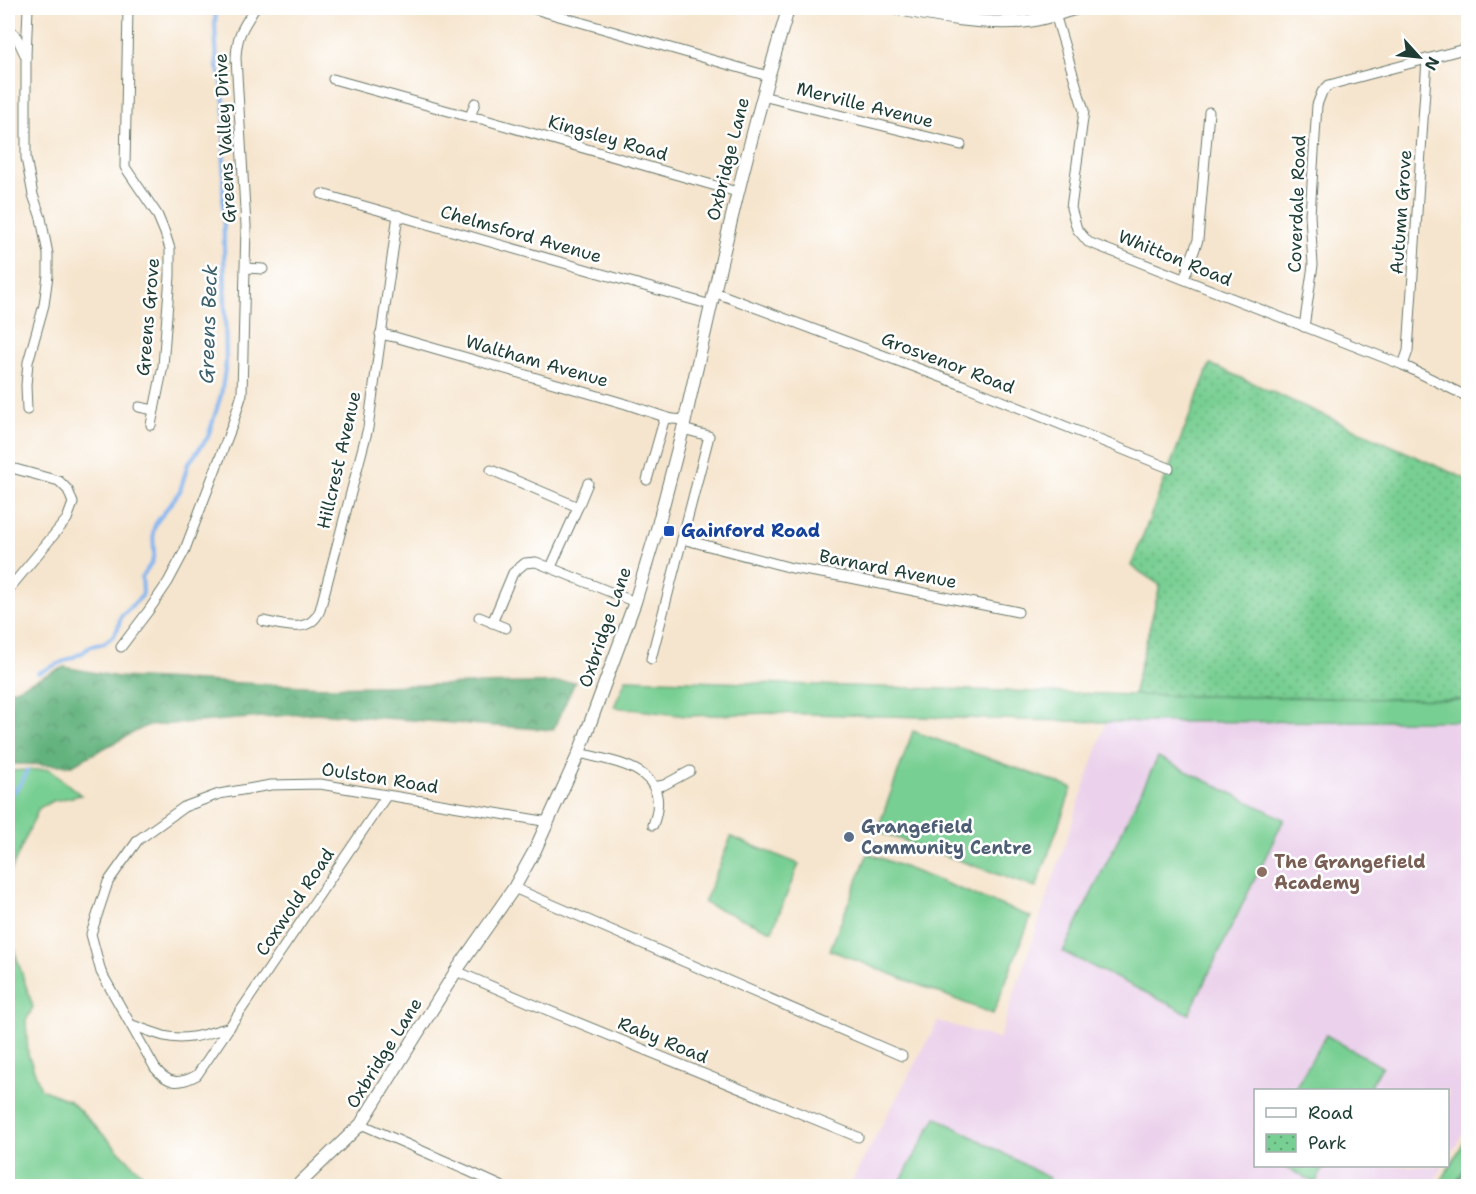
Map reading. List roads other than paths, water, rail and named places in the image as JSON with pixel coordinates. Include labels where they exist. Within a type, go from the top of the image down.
[{"type":"street","points":[[27,410],[28,362],[44,305],[48,275],[48,254],[26,158],[28,8]]},
{"type":"street","name":"Greens Grove","points":[[128,8],[125,167],[157,214],[170,249],[163,366],[151,424]]},
{"type":"street","points":[[531,8],[768,76]]},
{"type":"street","name":"Oxbridge Lane","points":[[297,1186],[361,1124],[456,971],[514,888],[548,822],[579,753],[634,602],[657,528],[684,424],[737,192],[762,96],[787,14],[791,8]]},
{"type":"street","points":[[893,8],[996,22],[1029,21],[1078,8]]},
{"type":"street","name":"Greens Valley Drive","points":[[121,647],[168,582],[184,552],[242,394],[246,226],[236,51],[239,33],[252,9]]},
{"type":"street","name":"Whitton Road","points":[[1055,14],[1083,111],[1071,208],[1077,229],[1088,242],[1403,366],[1468,397]]},
{"type":"street","points":[[8,28],[16,36],[26,57]]},
{"type":"street","name":"Coverdale Road","points":[[1304,327],[1313,265],[1310,215],[1317,105],[1322,92],[1329,85],[1468,48]]},
{"type":"street","name":"Autumn Grove","points":[[1403,366],[1408,351],[1427,59]]},
{"type":"street","name":"Kingsley Road","points":[[333,79],[737,192]]},
{"type":"street","name":"Merville Avenue","points":[[762,96],[961,145]]},
{"type":"street","points":[[470,117],[474,103]]},
{"type":"street","points":[[1184,279],[1198,240],[1209,112]]},
{"type":"street","points":[[125,153],[136,153]]},
{"type":"street","name":"Chelmsford Avenue","points":[[322,194],[711,305]]},
{"type":"street","name":"Hillcrest Avenue","points":[[262,621],[300,626],[309,624],[318,615],[367,432],[398,215]]},
{"type":"street","points":[[245,268],[263,269]]},
{"type":"street","name":"Grosvenor Road","points":[[714,292],[965,386],[1169,468]]},
{"type":"street","name":"Waltham Avenue","points":[[381,334],[580,391],[684,424]]},
{"type":"street","points":[[139,407],[154,410]]},
{"type":"street","points":[[647,480],[665,417]]},
{"type":"street","points":[[651,659],[709,436],[684,424]]},
{"type":"street","points":[[8,467],[59,481],[68,490],[73,503],[67,519],[8,591]]},
{"type":"street","points":[[492,470],[578,507]]},
{"type":"street","points":[[551,567],[588,483]]},
{"type":"street","name":"Barnard Avenue","points":[[682,539],[792,568],[1018,612]]},
{"type":"street","points":[[492,622],[513,573],[525,563],[536,562],[551,567],[634,602]]},
{"type":"street","points":[[479,617],[506,628]]},
{"type":"street","points":[[579,753],[632,767],[645,775],[654,787],[657,811],[653,825]]},
{"type":"street","points":[[654,787],[664,785],[690,771]]},
{"type":"street","name":"Oulston Road","points":[[132,1025],[102,972],[91,934],[108,882],[138,840],[184,807],[219,794],[271,785],[320,784],[548,822]]},
{"type":"street","name":"Coxwold Road","points":[[132,1025],[155,1068],[163,1078],[176,1082],[188,1080],[197,1075],[387,795]]},
{"type":"street","points":[[514,888],[902,1056]]},
{"type":"street","name":"Raby Road","points":[[456,971],[858,1137]]},
{"type":"street","points":[[132,1025],[166,1037],[180,1038],[198,1036],[230,1027]]},
{"type":"street","points":[[361,1124],[501,1186]]},
{"type":"waterway","name":"Greens Beck","points":[[38,673],[82,653],[91,646],[104,643],[113,636],[121,616],[142,596],[142,577],[152,562],[154,554],[153,531],[156,523],[180,491],[188,464],[208,437],[221,395],[226,363],[223,187],[225,114],[222,81],[217,67],[216,8]]},
{"type":"waterway","name":"Greens Beck","points":[[8,799],[27,770]]},
{"type":"place","name":"Gainford Road","points":[[669,531]]},
{"type":"place","name":"Grangefield Community Centre","points":[[849,837]]},
{"type":"place","name":"The Grangefield Academy","points":[[1262,872]]}]
